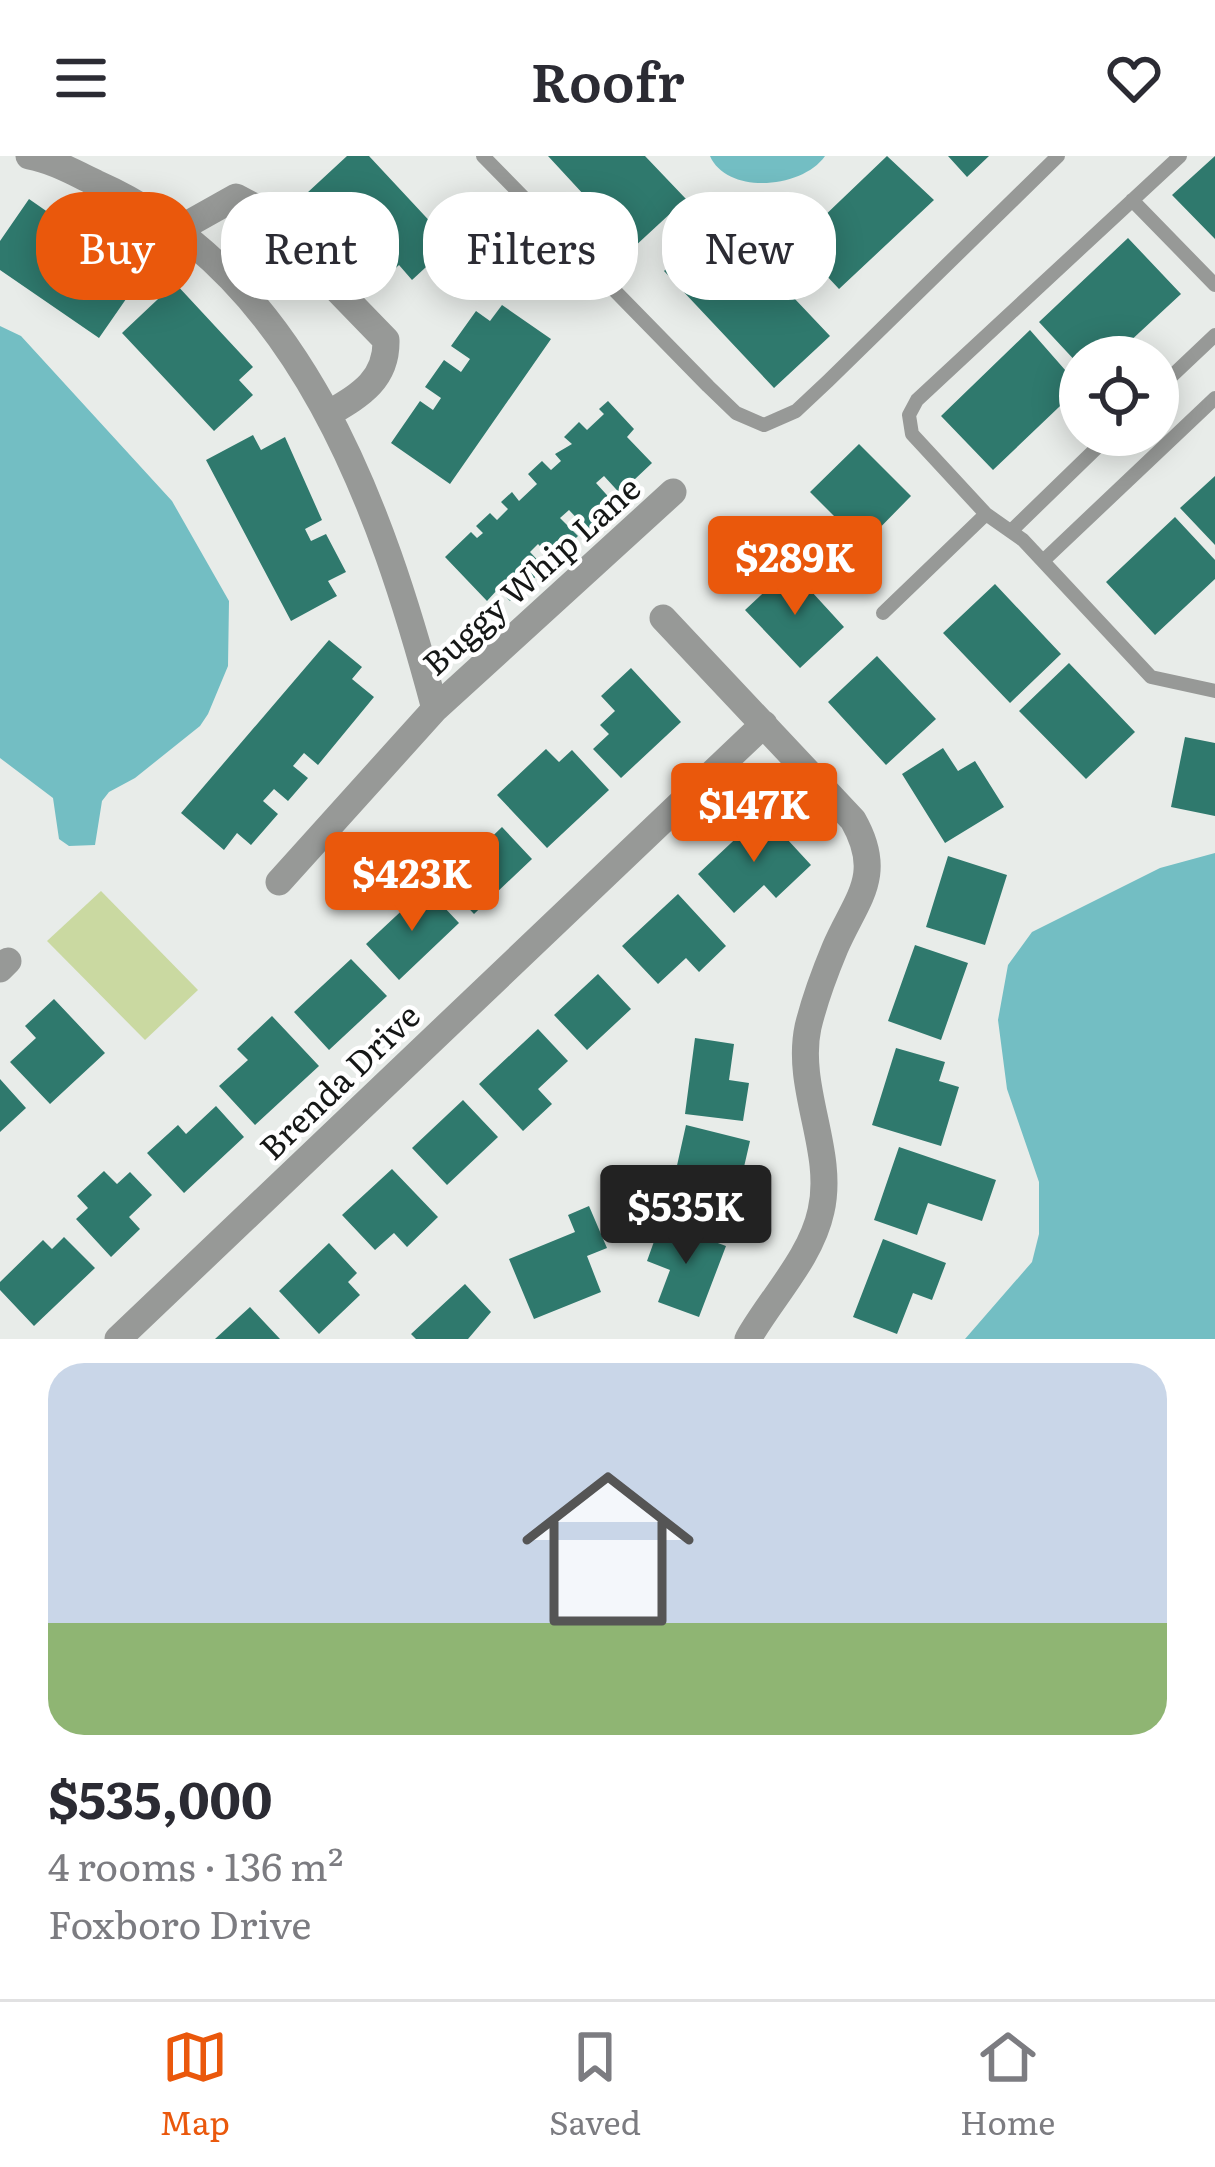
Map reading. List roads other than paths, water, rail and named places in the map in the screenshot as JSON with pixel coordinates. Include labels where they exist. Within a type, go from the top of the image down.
[{"type":"street","points":[[29,156],[118,192]]},
{"type":"street","points":[[197,219],[236,196],[259,208],[386,340],[387,361],[368,389],[328,414]]},
{"type":"street","points":[[197,248],[261,313],[328,414],[363,484],[406,603],[435,709]]},
{"type":"street","name":"Buggy Whip Lane","points":[[279,882],[435,709],[673,492]]},
{"type":"street","points":[[663,618],[854,820],[863,837],[868,872],[863,899],[836,946],[807,1031],[811,1112],[825,1179],[821,1213],[801,1258],[748,1339]]},
{"type":"street","name":"Brenda Drive","points":[[118,1339],[764,724]]},
{"type":"lane","points":[[483,156],[708,386],[736,412],[764,425],[796,411],[829,382],[1058,156]]},
{"type":"lane","points":[[1180,156],[917,400],[909,415],[912,434],[986,514],[1043,561],[1151,677],[1215,691]]},
{"type":"lane","points":[[1132,200],[1215,285]]},
{"type":"lane","points":[[1179,369],[1215,334]]},
{"type":"lane","points":[[1043,561],[1215,398]]},
{"type":"lane","points":[[1011,530],[1088,456]]},
{"type":"lane","points":[[883,613],[986,514]]},
{"type":"water","points":[[710,156],[825,156],[800,175],[765,183],[732,177]]},
{"type":"water","points":[[0,326],[21,336],[172,501],[229,601],[228,666],[208,714],[200,726],[135,778],[109,792],[102,801],[95,845],[69,846],[59,839],[53,798],[0,758]]},
{"type":"water","points":[[1215,853],[1215,1339],[965,1339],[1032,1262],[1039,1234],[1039,1182],[1007,1089],[998,1020],[1008,965],[1032,932],[1160,868]]}]
